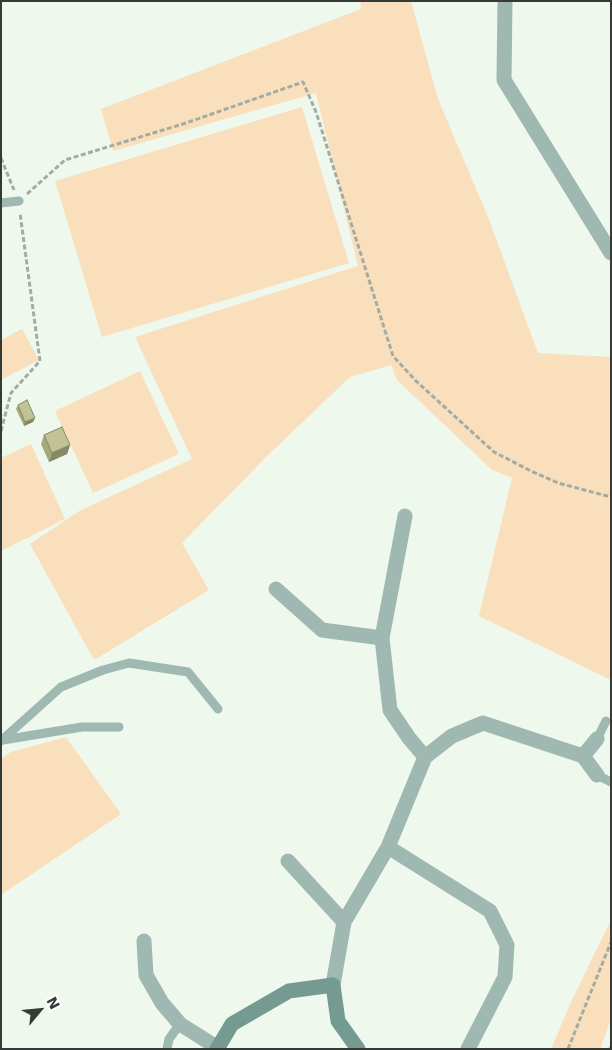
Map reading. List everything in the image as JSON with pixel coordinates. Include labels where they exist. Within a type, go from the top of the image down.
[{"type":"street","points":[[505,1],[504,80],[611,253]]},
{"type":"street","points":[[405,516],[382,638],[390,710],[409,738],[425,756]]},
{"type":"street","points":[[276,589],[322,630],[382,638]]},
{"type":"street","points":[[358,1049],[338,1021],[332,985],[344,922],[388,847],[425,756],[452,736],[483,723],[583,756],[604,779]]},
{"type":"street","points":[[583,756],[597,739]]},
{"type":"street","points":[[388,847],[490,911],[506,945],[505,977],[468,1049]]},
{"type":"street","points":[[288,860],[344,922]]},
{"type":"street","points":[[144,941],[146,975],[162,1003],[180,1024],[217,1048],[232,1024],[289,991],[332,985]]},
{"type":"lane","points":[[1,203],[19,201]]},
{"type":"lane","points":[[2,741],[60,687],[103,670],[129,663],[188,672],[218,709]]},
{"type":"lane","points":[[597,739],[606,721]]},
{"type":"lane","points":[[2,741],[82,727],[119,727]]},
{"type":"lane","points":[[167,1049],[169,1039],[180,1024]]},
{"type":"path","points":[[19,201],[65,160],[186,123],[303,82],[316,112],[393,356],[416,381],[494,452],[558,483],[611,497]]},
{"type":"path","points":[[1,158],[19,201],[40,362],[11,393],[1,431]]},
{"type":"path","points":[[568,1049],[611,942]]},
{"type":"shaded area","points":[[360,1],[411,1],[438,99],[488,217],[538,353],[611,357],[611,680],[479,616],[512,478],[492,470],[397,380],[391,365],[350,377],[267,456],[182,543],[209,590],[94,660],[30,544],[81,510],[192,459],[135,337],[358,266],[316,93],[113,151],[101,109],[361,9]]},
{"type":"shaded area","points":[[302,107],[349,263],[102,337],[55,181]]},
{"type":"shaded area","points":[[22,329],[39,360],[1,380],[1,340]]},
{"type":"shaded area","points":[[140,371],[179,454],[93,493],[55,411]]},
{"type":"shaded area","points":[[31,444],[65,519],[1,551],[1,458]]},
{"type":"shaded area","points":[[66,737],[121,814],[1,895],[1,758],[11,752]]},
{"type":"shaded area","points":[[611,920],[611,1019],[600,1049],[551,1049],[572,1000]]},
{"type":"building","points":[[27,400],[35,418],[25,422],[18,405]]},
{"type":"building","points":[[62,427],[70,445],[52,453],[44,435]]}]
